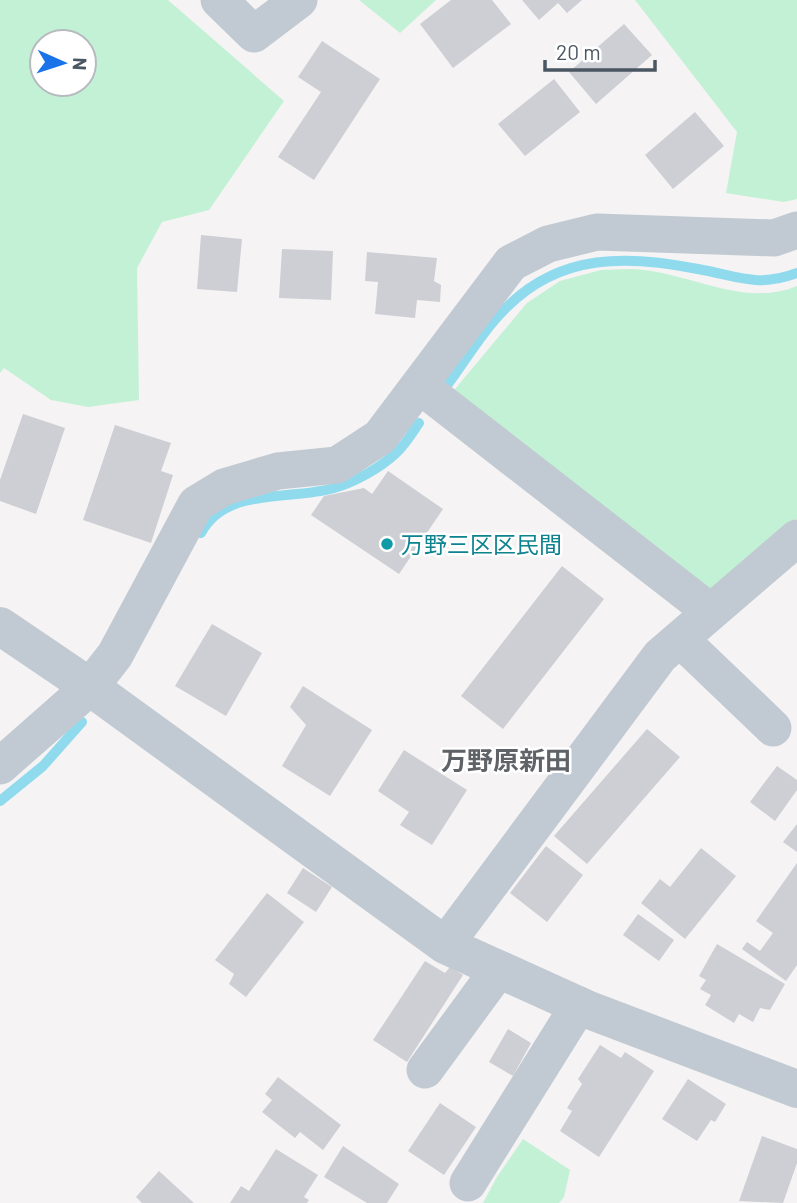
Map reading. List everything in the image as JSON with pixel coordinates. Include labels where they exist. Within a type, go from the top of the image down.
[{"type":"street","points":[[219,0],[254,34],[299,0]]},
{"type":"street","points":[[0,766],[90,687],[115,655],[196,505],[224,487],[278,471],[337,465],[380,437],[511,263],[548,244],[597,232],[774,238],[797,230]]},
{"type":"street","points":[[419,385],[711,612]]},
{"type":"street","points":[[445,945],[660,656],[797,538]]},
{"type":"street","points":[[0,626],[90,687],[445,945],[579,1006],[797,1089]]},
{"type":"street","points":[[680,639],[774,728]]},
{"type":"street","points":[[425,1070],[499,969]]},
{"type":"street","points":[[468,1183],[579,1006]]},
{"type":"green space","points":[[0,0],[168,0],[284,101],[209,210],[162,222],[137,268],[139,400],[88,407],[51,400],[4,368],[0,373]]},
{"type":"green space","points":[[359,0],[436,0],[400,33]]},
{"type":"green space","points":[[635,0],[797,0],[797,199],[784,202],[726,193],[737,132]]},
{"type":"green space","points":[[628,269],[663,273],[740,292],[778,292],[797,286],[797,519],[710,591],[450,395],[527,303],[560,281],[601,270]]},
{"type":"green space","points":[[523,1139],[570,1170],[564,1197],[559,1203],[483,1203],[497,1177]]},
{"type":"building","points":[[451,0],[492,0],[511,24],[453,68],[420,24]]},
{"type":"building","points":[[522,0],[582,0],[567,13],[558,3],[539,20]]},
{"type":"building","points":[[624,24],[652,55],[596,104],[569,72]]},
{"type":"building","points":[[322,41],[380,79],[314,180],[278,157],[321,92],[298,77]]},
{"type":"building","points":[[554,79],[580,112],[525,156],[498,124]]},
{"type":"building","points":[[695,112],[724,146],[673,189],[645,155]]},
{"type":"building","points":[[201,235],[242,239],[237,292],[197,289]]},
{"type":"building","points":[[282,249],[333,251],[331,300],[279,298]]},
{"type":"building","points":[[367,252],[437,258],[434,281],[441,285],[440,302],[417,300],[415,318],[375,314],[378,282],[365,281]]},
{"type":"building","points":[[23,414],[65,428],[36,514],[0,501],[0,480]]},
{"type":"building","points":[[115,425],[171,443],[161,471],[173,475],[151,543],[83,520]]},
{"type":"building","name":"万野三区区民間","points":[[388,471],[443,509],[399,574],[311,515],[324,496],[364,488],[372,494]]},
{"type":"building","points":[[562,566],[604,599],[503,729],[461,696]]},
{"type":"building","points":[[212,624],[262,653],[226,716],[175,686]]},
{"type":"building","points":[[303,686],[372,730],[330,796],[282,766],[306,725],[290,707]]},
{"type":"building","points":[[647,729],[680,757],[587,864],[554,836]]},
{"type":"building","points":[[404,750],[467,790],[432,845],[400,825],[409,812],[378,791]]},
{"type":"building","points":[[777,766],[797,780],[797,790],[775,821],[750,802]]},
{"type":"building","points":[[797,824],[797,852],[783,842]]},
{"type":"building","points":[[546,846],[583,875],[547,922],[510,893]]},
{"type":"building","points":[[701,848],[736,876],[685,939],[641,903],[660,879],[670,887]]},
{"type":"building","points":[[797,863],[797,965],[786,981],[742,949],[747,942],[760,951],[773,933],[756,921]]},
{"type":"building","points":[[303,868],[332,887],[316,912],[287,893]]},
{"type":"building","points":[[267,893],[304,922],[246,997],[229,984],[234,974],[215,960]]},
{"type":"building","points":[[638,914],[674,940],[659,961],[623,935]]},
{"type":"building","points":[[717,944],[785,984],[770,1010],[760,1008],[753,1022],[739,1014],[734,1023],[705,1005],[711,995],[700,989],[706,980],[699,976]]},
{"type":"building","points":[[425,961],[445,973],[450,967],[463,975],[407,1062],[373,1040]]},
{"type":"building","points":[[508,1029],[531,1043],[513,1076],[489,1062]]},
{"type":"building","points":[[600,1045],[621,1058],[625,1052],[654,1071],[599,1157],[560,1131],[572,1111],[567,1108],[582,1084],[578,1079]]},
{"type":"building","points":[[278,1077],[341,1125],[323,1150],[300,1132],[295,1138],[262,1112],[272,1100],[265,1094]]},
{"type":"building","points":[[688,1079],[726,1104],[715,1122],[711,1120],[697,1141],[662,1119]]},
{"type":"building","points":[[440,1103],[476,1127],[444,1175],[408,1151]]},
{"type":"building","points":[[762,1136],[797,1149],[797,1163],[783,1203],[739,1201]]},
{"type":"building","points":[[343,1146],[399,1184],[387,1203],[367,1203],[324,1177]]},
{"type":"building","points":[[276,1149],[318,1175],[304,1197],[309,1200],[307,1203],[230,1203],[241,1186],[249,1191]]},
{"type":"building","points":[[159,1171],[194,1203],[142,1203],[136,1197]]},
{"type":"waterway","points":[[442,392],[481,337],[507,307],[528,289],[550,276],[573,268],[596,263],[646,261],[759,280],[771,280],[797,273]]},
{"type":"waterway","points":[[201,533],[212,518],[226,508],[243,502],[317,492],[359,478],[396,453],[419,423]]},
{"type":"waterway","points":[[0,801],[43,766],[82,722]]},
{"type":"place","name":"万野三区区民間","points":[[387,544]]},
{"type":"district","name":"万野原新田","points":[[506,759]]}]
